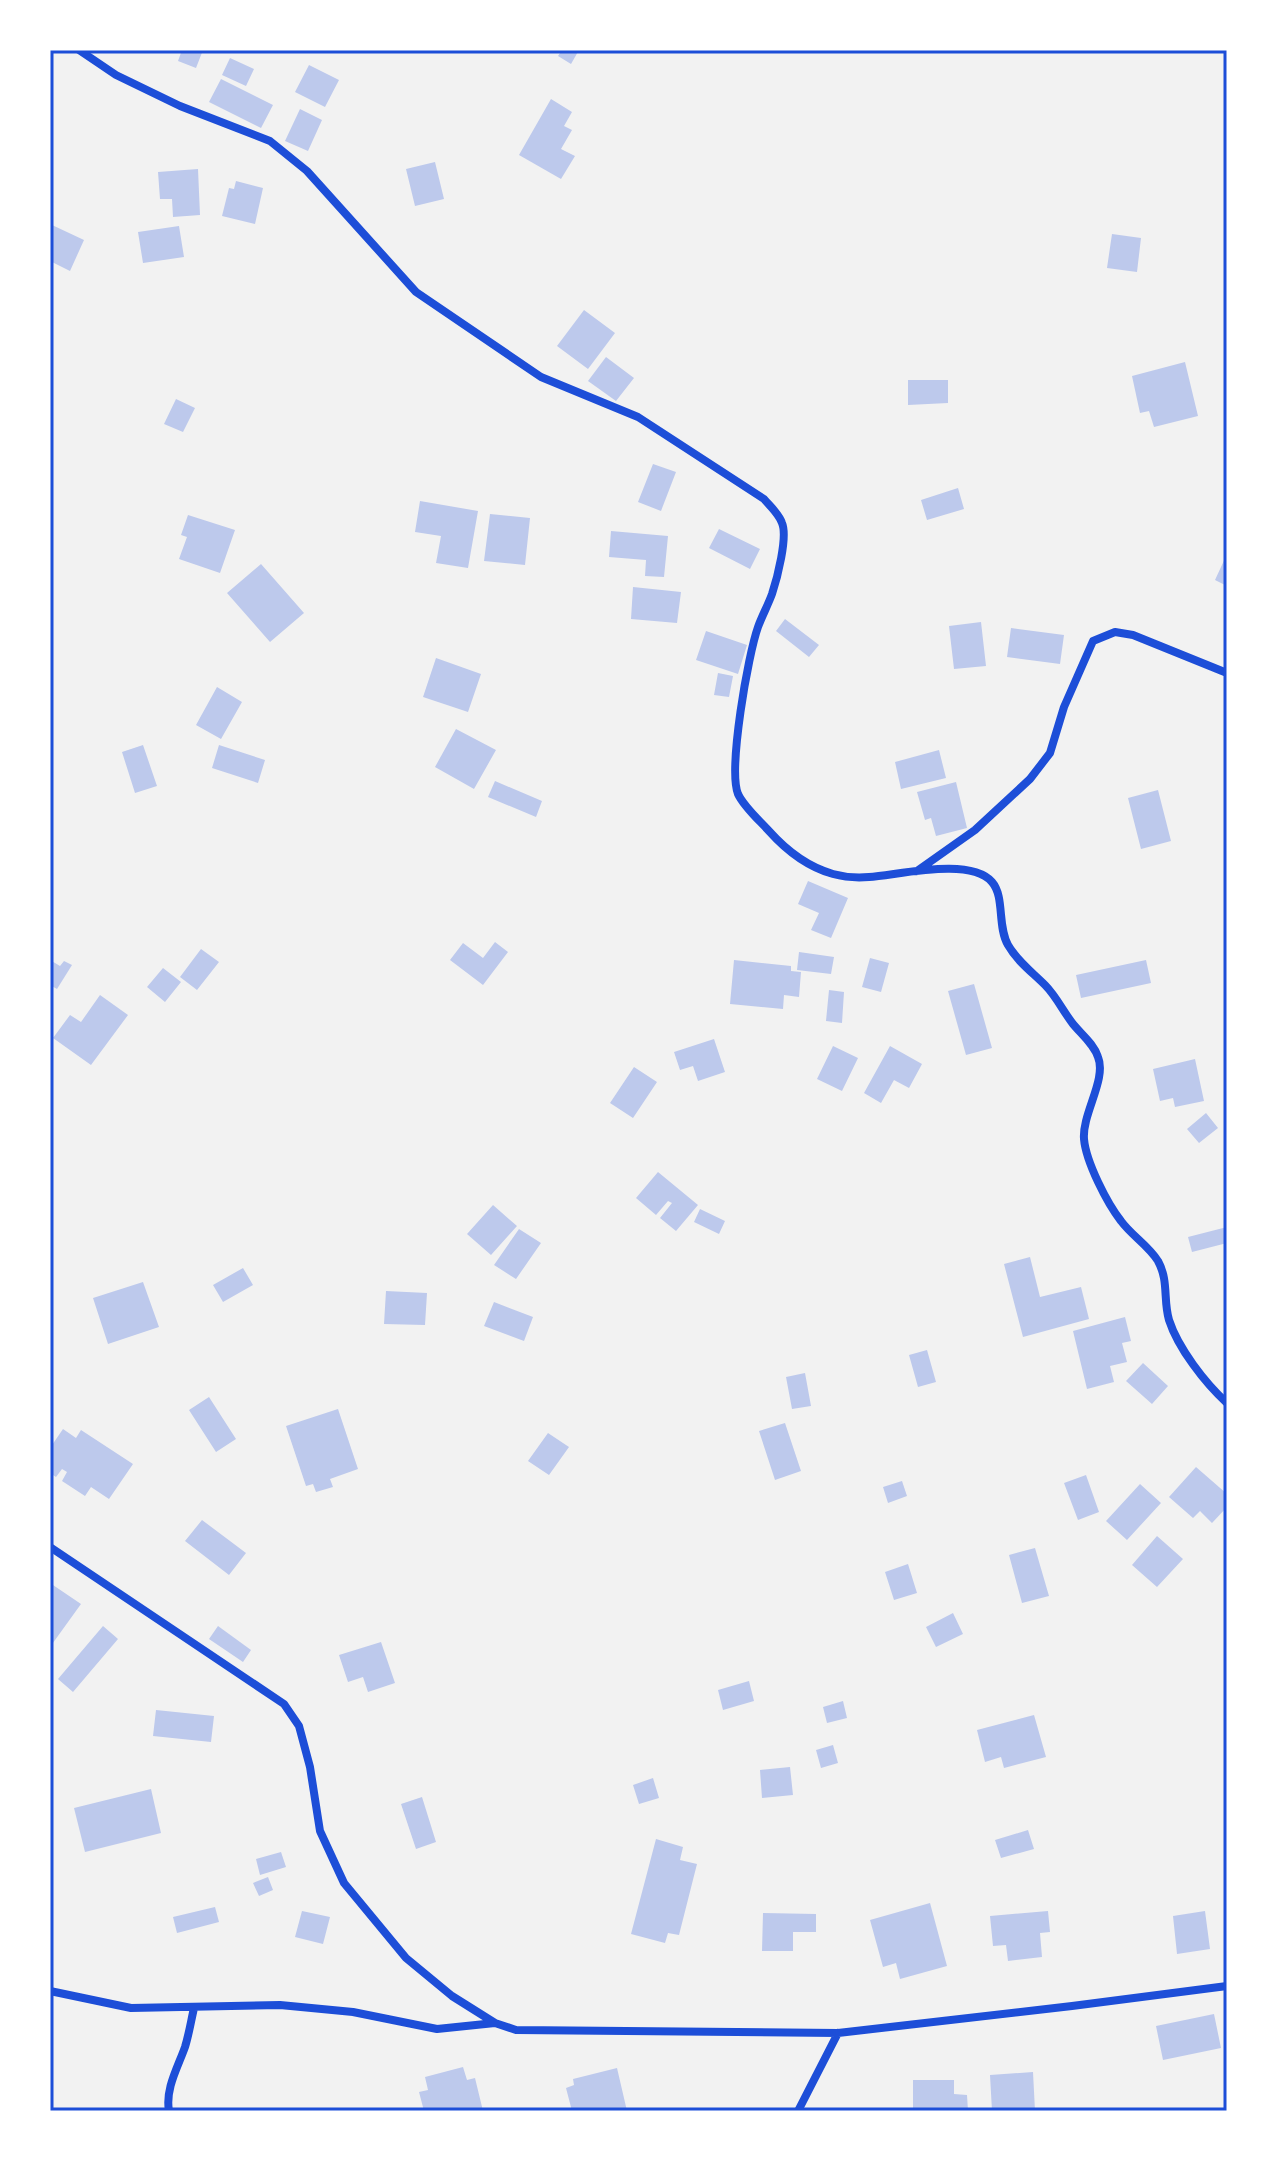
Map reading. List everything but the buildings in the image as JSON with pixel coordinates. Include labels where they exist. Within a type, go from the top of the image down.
[{"type":"street","points":[[79,50],[116,75],[180,106],[270,141],[307,171],[416,292],[541,377],[638,417],[764,499],[782,523],[784,535],[772,593],[757,629],[742,699],[735,761],[738,794],[777,840],[810,866],[835,875],[866,878],[953,869],[975,871],[991,880],[997,891],[1002,932],[1009,946],[1046,985],[1100,1060],[1084,1139],[1093,1170],[1121,1222],[1150,1249],[1159,1263],[1166,1283],[1168,1318],[1181,1345],[1214,1391],[1227,1403]]},
{"type":"street","points":[[916,872],[975,830],[1030,779],[1050,753],[1064,707],[1093,641],[1115,632],[1133,635],[1227,673]]},
{"type":"street","points":[[50,1547],[284,1704],[299,1726],[310,1767],[320,1831],[344,1883],[406,1958],[452,1996],[495,2023],[516,2030],[838,2033],[1227,1986]]},
{"type":"street","points":[[50,1991],[131,2008],[280,2005],[353,2012],[437,2029],[495,2023]]},
{"type":"street","points":[[169,2111],[172,2081],[186,2044],[194,2008]]},
{"type":"street","points":[[798,2111],[838,2033]]}]
